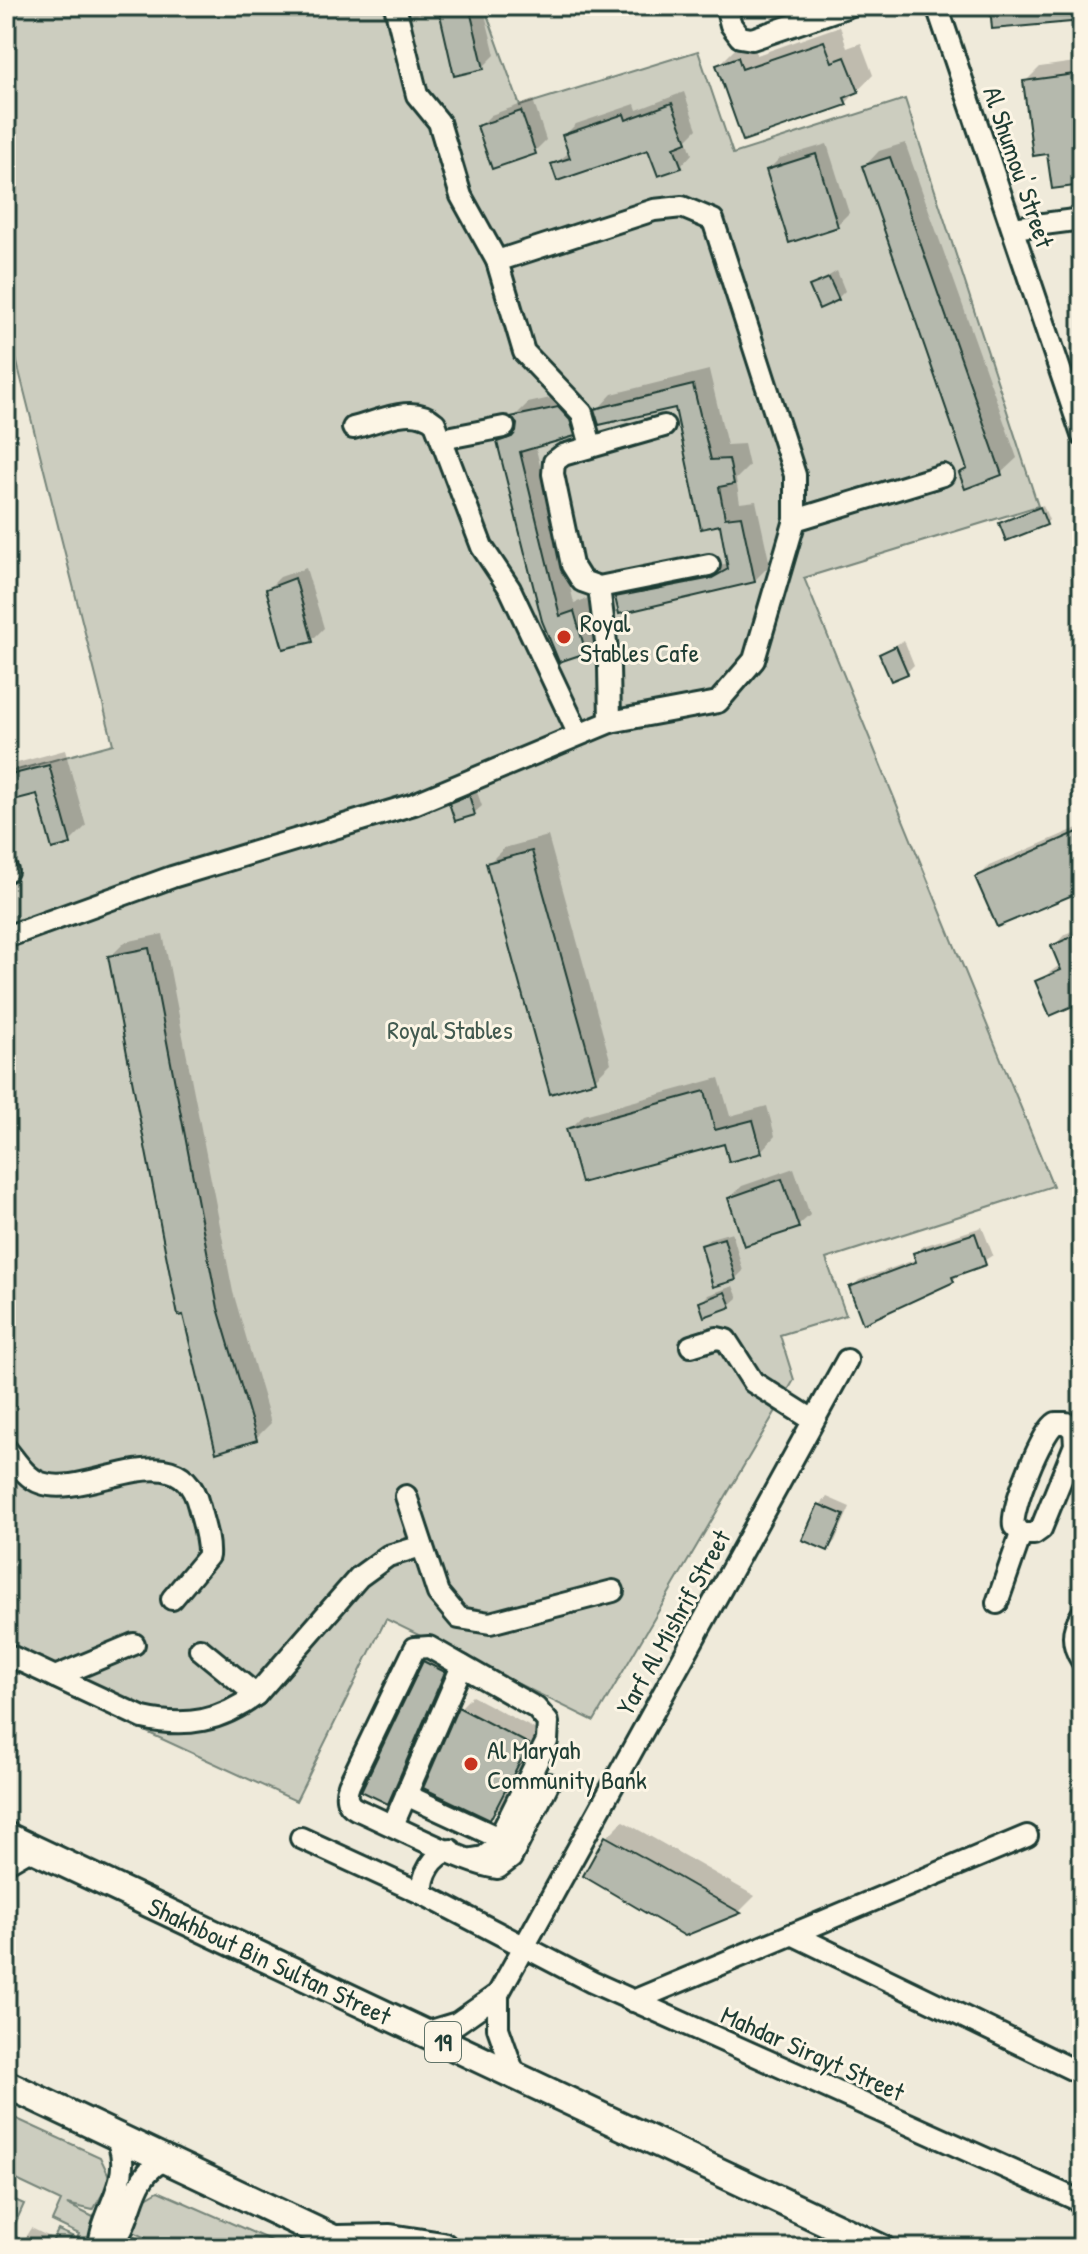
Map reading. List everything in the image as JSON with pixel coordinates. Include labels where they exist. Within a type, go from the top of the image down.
[{"type":"highway","points":[[346,2245],[390,2240],[442,2248]]},
{"type":"main road","name":"Shakhbout Bin Sultan Street","points":[[6,1836],[881,2248]]},
{"type":"main road","points":[[6,2084],[169,2158],[346,2245]]},
{"type":"street","points":[[395,6],[417,95],[439,122],[461,196],[497,261],[524,352],[582,413],[591,446]]},
{"type":"street","points":[[726,6],[731,25],[740,37],[752,39],[849,6]]},
{"type":"street","name":"Al Shumou' Street","points":[[937,6],[1082,435]]},
{"type":"street","points":[[6,937],[172,877],[414,804],[610,722],[718,702],[754,660],[795,520],[795,475],[713,220],[682,207],[654,210],[497,261]]},
{"type":"street","points":[[1013,228],[1082,219]]},
{"type":"street","points":[[353,428],[416,413],[435,423],[482,547],[510,589],[578,733]]},
{"type":"street","points":[[664,426],[557,457],[552,468],[575,574],[582,581],[599,587],[709,565]]},
{"type":"street","points":[[442,439],[504,427]]},
{"type":"street","points":[[795,520],[943,475]]},
{"type":"street","points":[[599,587],[609,666],[610,722]]},
{"type":"street","points":[[691,1346],[717,1338],[726,1340],[753,1382],[813,1420]]},
{"type":"street","name":"Yarf Al Mishrif Street","points":[[424,2033],[472,2015],[498,1994],[847,1360]]},
{"type":"street","points":[[1056,1423],[1066,1423],[1074,1430],[1077,1439],[1043,1525],[1034,1534],[1021,1534],[1012,1521],[1024,1485],[1048,1429],[1056,1423]]},
{"type":"street","points":[[6,1449],[31,1478],[50,1485],[165,1470],[188,1480],[196,1494],[208,1556],[172,1599]]},
{"type":"street","points":[[406,1496],[443,1603],[469,1622],[490,1623],[613,1591]]},
{"type":"street","points":[[997,1603],[1021,1534]]},
{"type":"street","points":[[6,1654],[143,1718],[163,1723],[203,1721],[222,1716],[256,1695],[359,1577],[388,1556],[422,1546]]},
{"type":"street","points":[[1082,1614],[1073,1635],[1074,1647],[1082,1661]]},
{"type":"street","points":[[55,1677],[134,1644]]},
{"type":"street","points":[[472,1859],[490,1854],[547,1741],[550,1728],[541,1712],[429,1647],[415,1648],[349,1785],[346,1797],[351,1807],[472,1859],[498,1868],[507,1863],[548,1784]]},
{"type":"street","points":[[200,1649],[256,1695]]},
{"type":"street","points":[[393,1825],[462,1666]]},
{"type":"street","points":[[406,1795],[499,1838]]},
{"type":"street","points":[[633,2001],[1027,1836]]},
{"type":"street","points":[[415,1890],[426,1857],[422,1837]]},
{"type":"street","name":"Mahdar Sirayt Street","points":[[301,1838],[415,1890],[633,2001],[1082,2202]]},
{"type":"street","points":[[6,1863],[32,1848]]},
{"type":"street","points":[[415,1890],[434,1860],[451,1850]]},
{"type":"street","points":[[792,1934],[1082,2074]]},
{"type":"street","points":[[498,1994],[498,2028],[515,2076]]},
{"type":"street","points":[[99,2248],[104,2223],[123,2173],[122,2153],[115,2135]]},
{"type":"street","points":[[108,2248],[121,2232],[139,2180],[152,2166],[169,2158]]},
{"type":"green space","name":"Royal Stables","points":[[6,6],[484,6],[520,106],[698,51],[733,154],[905,99],[1038,506],[804,578],[1053,1186],[826,1259],[846,1315],[780,1335],[794,1380],[594,1721],[386,1619],[296,1801],[6,1667],[6,773],[113,744],[6,319]]},
{"type":"green space","points":[[6,2114],[100,2157],[111,2180],[93,2210],[67,2204],[156,2248],[73,2248],[79,2234],[52,2221],[61,2201],[6,2175]]},
{"type":"green space","points":[[158,2191],[288,2248],[166,2248],[133,2232],[141,2201]]},
{"type":"green space","points":[[6,2196],[24,2204],[6,2244]]},
{"type":"green space","points":[[58,2230],[74,2237],[69,2248],[49,2248]]},
{"type":"building","points":[[438,6],[469,6],[484,69],[454,76]]},
{"type":"building","points":[[990,6],[1082,6],[1082,21],[992,29]]},
{"type":"building","points":[[824,41],[832,62],[845,57],[859,92],[844,98],[847,105],[743,141],[716,65],[738,57],[742,69]]},
{"type":"building","points":[[1082,73],[1082,185],[1052,189],[1047,154],[1033,156],[1023,81]]},
{"type":"building","points":[[672,103],[687,142],[674,147],[682,168],[658,176],[648,150],[557,181],[551,164],[570,158],[562,135],[624,114],[626,120]]},
{"type":"building","points":[[521,111],[536,154],[492,169],[477,126]]},
{"type":"building","points":[[816,154],[838,227],[789,243],[766,170]]},
{"type":"building","points":[[890,157],[1002,475],[965,489],[959,473],[967,469],[862,166]]},
{"type":"building","points":[[829,278],[839,300],[819,309],[809,286]]},
{"type":"building","points":[[693,385],[711,460],[729,459],[734,484],[719,487],[725,518],[741,516],[755,582],[619,614],[615,597],[712,578],[728,569],[720,525],[701,529],[675,408],[599,425],[594,409]]},
{"type":"building","points":[[558,407],[570,420],[575,436],[520,452],[560,616],[574,611],[586,653],[559,662],[542,621],[497,442],[512,437],[516,432],[517,424],[511,417]]},
{"type":"building","points":[[1040,507],[1047,525],[1006,541],[999,523]]},
{"type":"building","points":[[295,578],[313,642],[283,649],[266,589]]},
{"type":"building","points":[[896,646],[908,674],[891,681],[879,654]]},
{"type":"building","points":[[49,765],[71,844],[52,849],[37,794],[6,802],[6,776]]},
{"type":"building","points":[[469,795],[475,815],[455,821],[449,803]]},
{"type":"building","points":[[1082,830],[1082,891],[997,927],[975,877]]},
{"type":"building","points":[[532,851],[596,1081],[550,1094],[486,863]]},
{"type":"building","points":[[1082,932],[1082,1002],[1050,1016],[1035,981],[1061,970],[1051,946]]},
{"type":"building","points":[[149,948],[218,1308],[257,1440],[216,1453],[183,1315],[178,1316],[108,956]]},
{"type":"building","points":[[705,1091],[715,1130],[753,1120],[762,1153],[729,1162],[724,1144],[581,1183],[566,1129]]},
{"type":"building","points":[[782,1179],[799,1228],[744,1246],[728,1198]]},
{"type":"building","points":[[975,1233],[986,1265],[952,1277],[954,1282],[863,1324],[849,1287],[916,1262],[913,1253]]},
{"type":"building","points":[[724,1238],[736,1280],[713,1287],[701,1245]]},
{"type":"building","points":[[725,1292],[731,1307],[704,1317],[699,1302]]},
{"type":"building","points":[[818,1504],[844,1515],[828,1551],[802,1540]]},
{"type":"building","points":[[423,1661],[445,1672],[388,1804],[361,1791]]},
{"type":"building","name":"Al Maryah Community Bank","points":[[458,1707],[529,1744],[490,1820],[423,1788]]},
{"type":"building","points":[[605,1836],[741,1913],[685,1936],[583,1876]]},
{"type":"place","name":"Royal Stables Cafe","points":[[564,637]]},
{"type":"place","name":"Al Maryah Community Bank","points":[[471,1764]]}]
